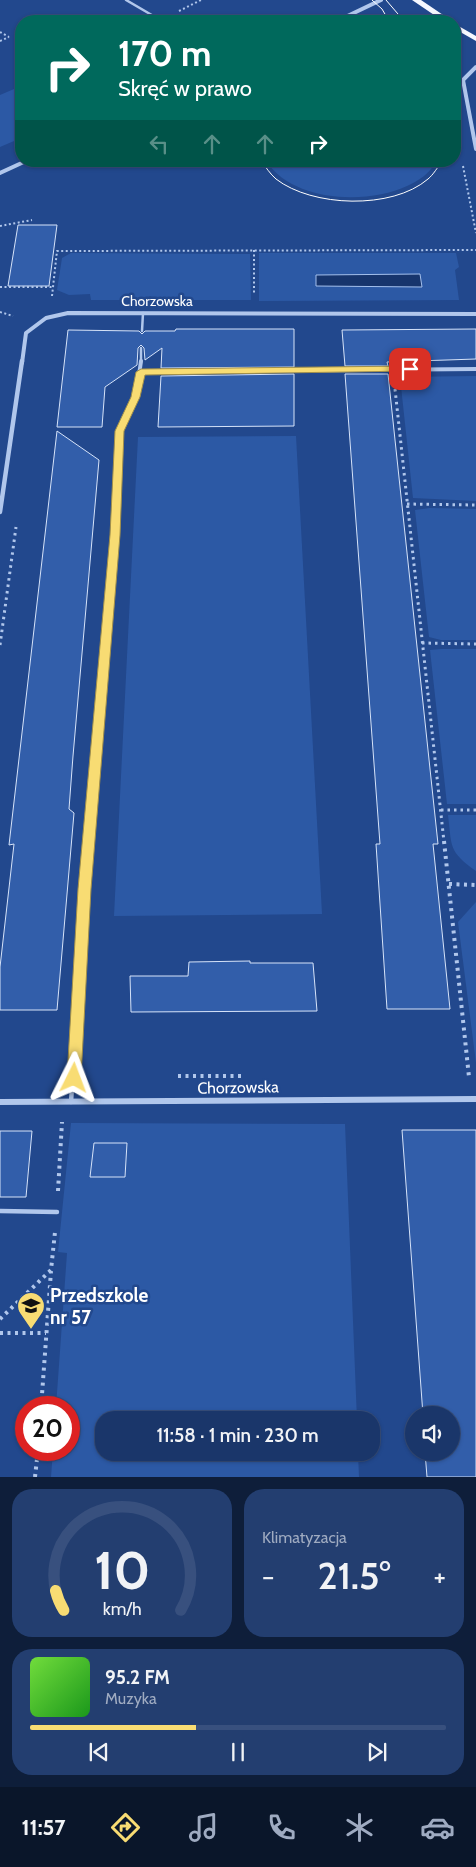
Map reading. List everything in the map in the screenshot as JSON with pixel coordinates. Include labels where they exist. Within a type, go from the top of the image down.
[{"type":"main road","points":[[416,0],[439,15]]},
{"type":"main road","points":[[461,30],[476,39]]},
{"type":"street","points":[[350,15],[381,0]]},
{"type":"street","points":[[476,67],[463,80],[476,149]]},
{"type":"street","points":[[0,173],[15,166]]},
{"type":"street","name":"Chorzowska","points":[[0,512],[26,333],[41,320],[61,314],[476,314]]},
{"type":"street","name":"Chorzowska","points":[[0,1102],[476,1099]]},
{"type":"lane","points":[[126,0],[152,15]]},
{"type":"lane","points":[[142,331],[144,313]]},
{"type":"lane","points":[[71,1102],[85,889],[115,535],[120,431],[136,397],[141,372],[141,348]]},
{"type":"lane","points":[[141,372],[476,369]]},
{"type":"lane","points":[[0,1211],[56,1212]]},
{"type":"path","points":[[176,13],[202,0]]},
{"type":"path","points":[[0,32],[9,37],[0,41]]},
{"type":"path","points":[[463,165],[476,233]]},
{"type":"path","points":[[0,226],[32,220]]},
{"type":"path","points":[[254,250],[254,313]]},
{"type":"path","points":[[51,301],[58,251],[476,250]]},
{"type":"path","points":[[0,287],[53,287]]},
{"type":"path","points":[[393,369],[470,1076]]},
{"type":"path","points":[[408,504],[476,505]]},
{"type":"path","points":[[422,643],[476,644]]},
{"type":"path","points":[[441,810],[476,810]]},
{"type":"path","points":[[449,884],[476,885]]},
{"type":"path","points":[[42,1396],[51,1270]]},
{"type":"path","points":[[0,1333],[46,1333]]},
{"type":"path","points":[[36,1477],[37,1461]]},
{"type":"shaded area","points":[[15,89],[15,141],[0,147],[0,95]]},
{"type":"shaded area","points":[[271,167],[432,167],[424,176],[407,186],[372,196],[332,196],[312,192],[294,185],[278,175]]},
{"type":"shaded area","points":[[71,253],[250,254],[251,300],[91,300],[90,294],[69,295],[57,290],[62,258]]},
{"type":"shaded area","points":[[259,253],[456,253],[459,267],[455,270],[459,300],[259,301]]},
{"type":"shaded area","points":[[420,274],[422,287],[316,286],[316,275]]},
{"type":"shaded area","points":[[476,376],[476,501],[413,498],[400,377]]},
{"type":"shaded area","points":[[296,436],[322,914],[114,916],[138,437]]},
{"type":"shaded area","points":[[430,508],[476,509],[476,640],[441,640],[429,637],[415,510]]},
{"type":"shaded area","points":[[476,649],[476,804],[447,804],[430,650]]},
{"type":"shaded area","points":[[448,815],[476,815],[476,871],[460,858],[453,848]]},
{"type":"shaded area","points":[[476,902],[476,1063],[458,922]]},
{"type":"shaded area","points":[[71,1123],[345,1124],[357,1411],[95,1411],[95,1461],[358,1461],[359,1477],[51,1477],[52,1461],[80,1461],[80,1396],[57,1396],[67,1253],[58,1252]]},
{"type":"building","points":[[18,225],[57,225],[49,286],[8,286]]},
{"type":"building","points":[[176,329],[294,329],[294,367],[161,368],[162,348],[145,360],[144,348],[141,345],[138,348],[137,365],[105,387],[102,427],[57,427],[68,330],[139,331],[142,334],[145,331],[175,331]]},
{"type":"building","points":[[476,329],[476,359],[387,362],[388,366],[345,366],[342,330]]},
{"type":"building","points":[[294,374],[294,426],[158,427],[161,376]]},
{"type":"building","points":[[345,374],[388,374],[438,844],[433,844],[450,1009],[387,1009],[376,844],[380,844]]},
{"type":"building","points":[[57,431],[99,460],[73,756],[69,809],[74,813],[57,1010],[0,1010],[0,967],[14,844],[9,845]]},
{"type":"building","points":[[250,961],[250,963],[313,963],[317,1011],[131,1012],[130,976],[188,976],[189,962]]},
{"type":"building","points":[[402,1130],[476,1130],[476,1477],[427,1477],[426,1461],[460,1461],[460,1406],[422,1406]]},
{"type":"building","points":[[0,1131],[32,1131],[26,1197],[0,1197]]},
{"type":"building","points":[[94,1143],[127,1143],[125,1177],[90,1177]]},
{"type":"tram line","points":[[372,0],[386,15]]},
{"type":"tram line","points":[[386,0],[399,15]]},
{"type":"tram line","points":[[266,167],[276,179],[291,188],[310,195],[352,201],[374,200],[394,196],[413,189],[430,177],[438,167]]},
{"type":"place","name":"Przedszkole nr 57","points":[[31,1330]]},
{"type":"route","points":[[74,1078],[85,889],[115,535],[120,431],[136,397],[141,372],[410,369]]}]
